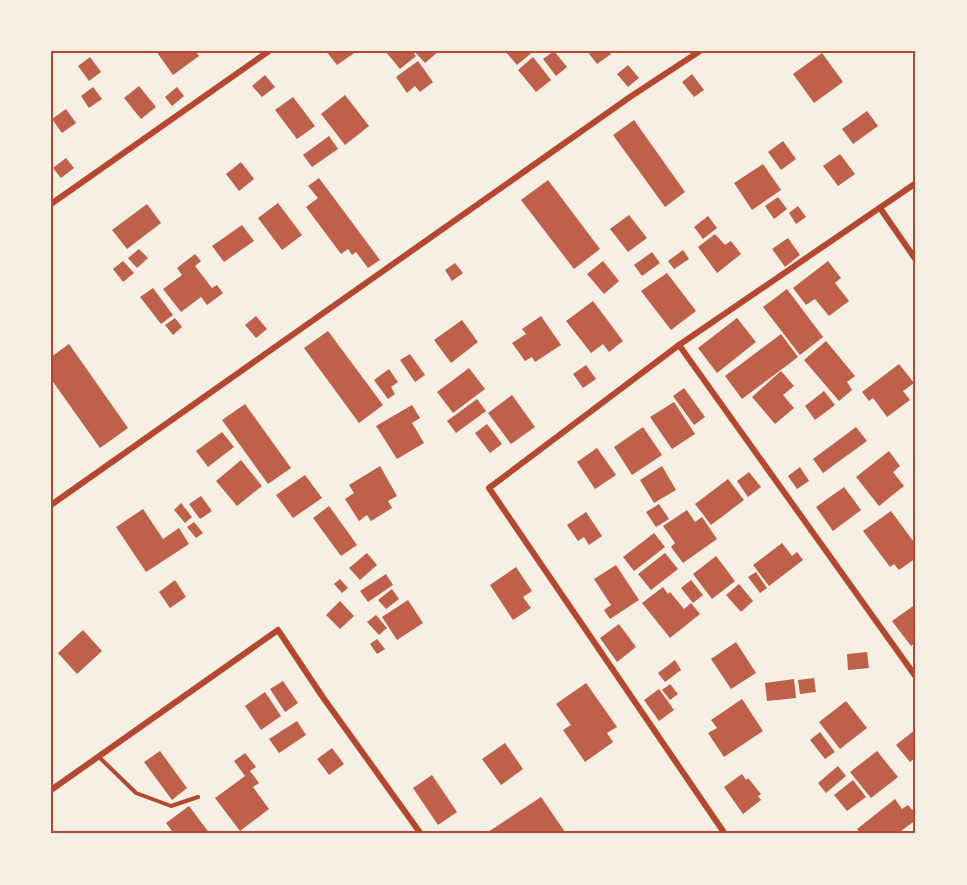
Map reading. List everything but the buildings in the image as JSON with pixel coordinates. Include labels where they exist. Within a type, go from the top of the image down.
[{"type":"street","points":[[51,204],[269,51]]},
{"type":"street","points":[[51,505],[630,97],[700,51]]},
{"type":"street","points":[[725,834],[489,488],[679,345],[916,183]]},
{"type":"street","points":[[880,208],[916,260]]},
{"type":"street","points":[[679,345],[916,677]]},
{"type":"street","points":[[51,790],[278,630],[322,696],[421,834]]},
{"type":"lane","points":[[99,756],[136,793],[171,806],[198,797]]}]
